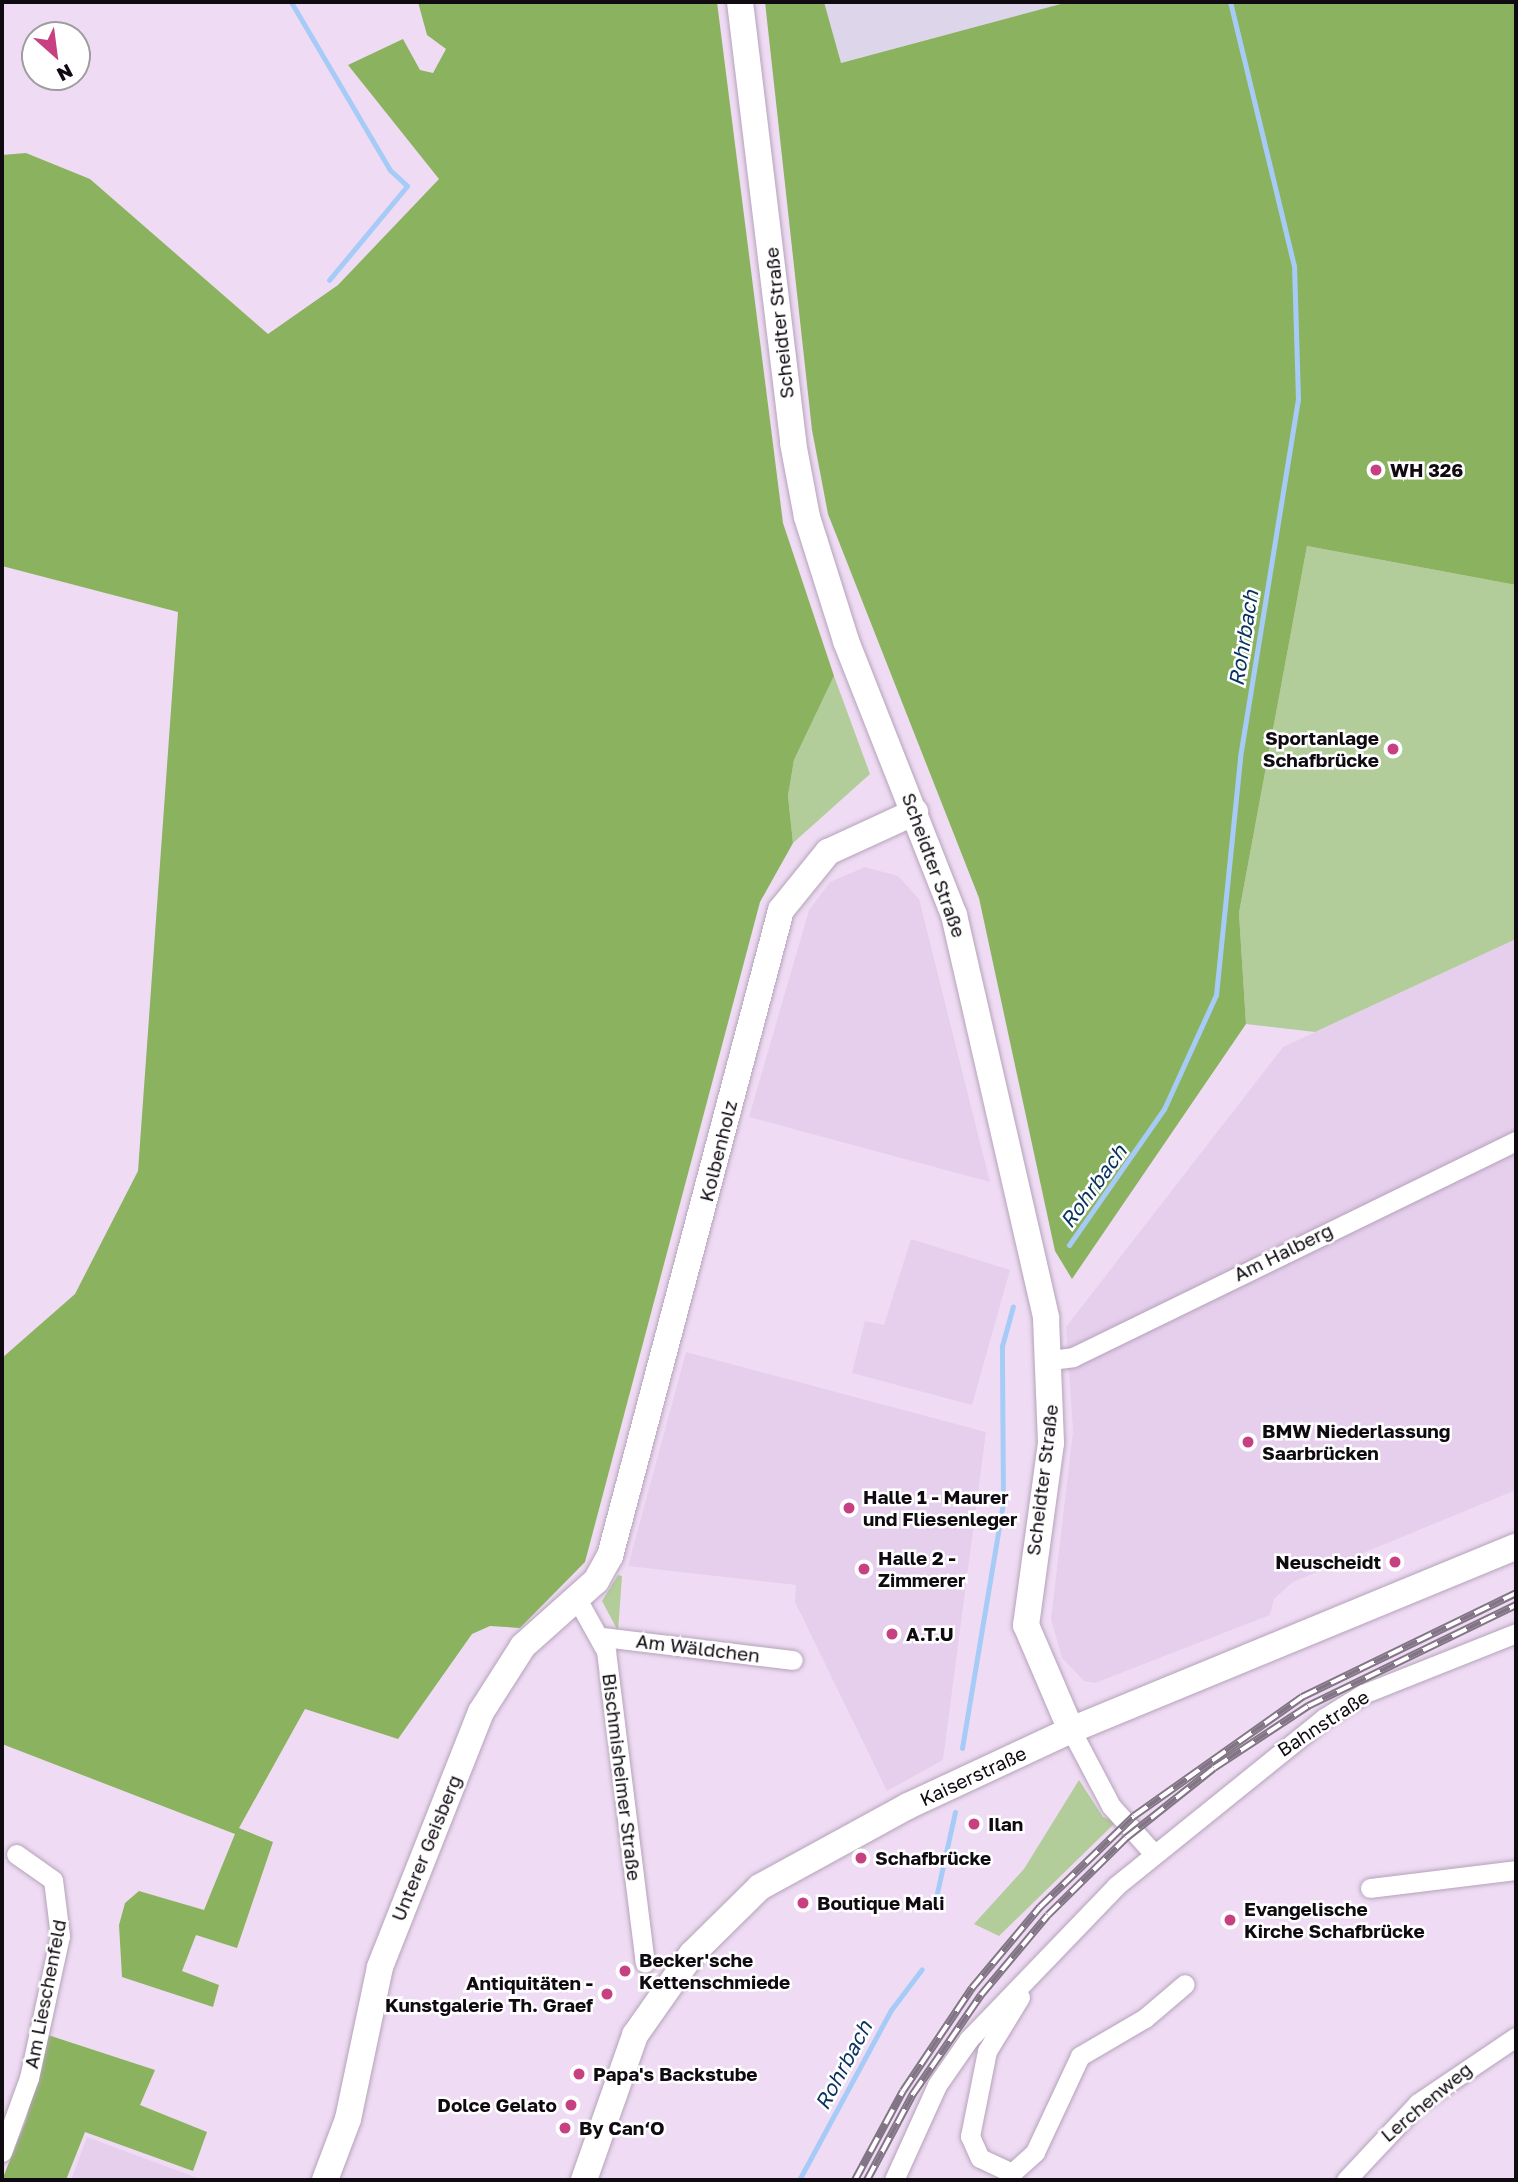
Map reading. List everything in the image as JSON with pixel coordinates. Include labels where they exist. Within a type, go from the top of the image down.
[{"type":"main road","name":"Scheidter Straße","points":[[740,2],[793,443],[807,517],[846,641],[915,812],[971,974],[1050,1360],[1051,1443],[1026,1625],[1071,1730]]},
{"type":"main road","name":"Kolbenholz","points":[[609,1559],[781,911],[828,852],[915,812]]},
{"type":"main road","name":"Kaiserstraße","points":[[584,2180],[635,2035],[669,1981],[738,1906],[760,1887],[880,1821],[1071,1730],[1516,1547]]},
{"type":"main road","name":"Unterer Geisberg","points":[[325,2180],[348,2119],[380,1967],[481,1712],[523,1646],[577,1599],[609,1559]]},
{"type":"street","name":"Am Halberg","points":[[1050,1360],[1073,1357],[1516,1141]]},
{"type":"street","name":"Bischmisheimer Straße","points":[[577,1599],[603,1637],[645,1963]]},
{"type":"street","name":"Bahnstraße","points":[[894,2180],[937,2085],[969,2039],[1082,1919],[1154,1854],[1334,1712],[1516,1633]]},
{"type":"street","name":"Am Wäldchen","points":[[603,1637],[793,1660]]},
{"type":"street","points":[[1071,1730],[1111,1806],[1154,1854]]},
{"type":"street","name":"Am Lieschenfeld","points":[[2,2152],[29,2078],[60,1936],[54,1880],[16,1854]]},
{"type":"street","points":[[1370,1888],[1516,1870]]},
{"type":"street","points":[[1082,1919],[1070,1946],[1012,2006],[987,2051],[970,2136],[980,2158],[999,2171],[1026,2166],[1086,2050],[1145,2018],[1185,1984]]},
{"type":"street","name":"Lerchenweg","points":[[1346,2180],[1418,2103],[1516,2037]]},
{"type":"shaded area","points":[[824,2],[1068,2],[840,63]]},
{"type":"shaded area","points":[[865,867],[898,876],[919,899],[990,1182],[749,1117],[809,910],[830,882]]},
{"type":"shaded area","points":[[1516,939],[1516,1490],[1293,1582],[1274,1599],[1270,1615],[1095,1683],[1084,1681],[1062,1658],[1051,1619],[1073,1431],[1066,1327],[1283,1047]]},
{"type":"shaded area","points":[[911,1239],[1010,1270],[972,1405],[852,1373],[865,1321],[884,1325]]},
{"type":"shaded area","points":[[686,1352],[986,1432],[943,1760],[887,1791],[795,1602],[796,1585],[628,1566]]},
{"type":"shaded area","points":[[87,2137],[203,2180],[71,2180]]},
{"type":"green space","points":[[418,2],[717,2],[783,523],[834,676],[794,760],[788,796],[793,843],[760,902],[585,1562],[520,1628],[490,1626],[472,1634],[398,1739],[305,1709],[239,1828],[273,1842],[237,1948],[196,1935],[182,1971],[219,1985],[213,2007],[122,1977],[119,1925],[125,1903],[139,1891],[204,1910],[235,1834],[2,1744],[2,1358],[75,1294],[138,1171],[178,612],[2,566],[2,155],[26,153],[90,179],[268,334],[338,285],[439,179],[348,65],[403,39],[420,70],[433,73],[446,49],[427,35]]},
{"type":"green space","points":[[765,2],[824,2],[841,63],[1068,2],[1516,2],[1516,585],[1307,546],[1239,913],[1246,1024],[1072,1279],[1055,1251],[979,898],[828,514],[812,430]]},
{"type":"green space","name":"Sportanlage Schafbrücke","points":[[1307,546],[1516,585],[1516,939],[1315,1032],[1246,1024],[1239,913]]},
{"type":"green space","points":[[834,676],[870,774],[793,843],[788,796],[794,760]]},
{"type":"green space","points":[[618,1575],[622,1576],[618,1631],[602,1601]]},
{"type":"green space","points":[[1079,1780],[1103,1817],[1116,1822],[999,1936],[974,1924],[1024,1869]]},
{"type":"green space","points":[[48,2035],[155,2070],[140,2105],[207,2132],[193,2171],[85,2132],[66,2180],[2,2180],[26,2120]]},
{"type":"waterway","points":[[291,2],[390,170],[407,186],[329,280]]},
{"type":"waterway","name":"Rohrbach","points":[[1069,1245],[1164,1109],[1216,995],[1240,757],[1298,399],[1294,266],[1230,2]]},
{"type":"waterway","name":"Rohrbach","points":[[962,1748],[1003,1503],[1002,1346],[1013,1306]]},
{"type":"waterway","name":"Rohrbach","points":[[937,1893],[955,1812]]},
{"type":"waterway","name":"Rohrbach","points":[[799,2180],[891,2010],[922,1969]]},
{"type":"railway","points":[[855,2180],[903,2091],[972,1988],[1040,1907],[1134,1816],[1302,1697],[1516,1593]]},
{"type":"railway","points":[[867,2180],[913,2094],[981,1995],[1048,1915],[1126,1838],[1214,1768],[1308,1706],[1516,1605]]},
{"type":"place","name":"WH 326","points":[[1376,470]]},
{"type":"place","name":"Sportanlage Schafbrücke","points":[[1393,749]]},
{"type":"place","name":"BMW Niederlassung Saarbrücken","points":[[1248,1442]]},
{"type":"place","name":"Halle 1 - Maurer und Fliesenleger","points":[[849,1508]]},
{"type":"place","name":"Neuscheidt","points":[[1395,1562]]},
{"type":"place","name":"Halle 2 - Zimmerer","points":[[864,1569]]},
{"type":"place","name":"A.T.U","points":[[892,1634]]},
{"type":"place","name":"Ilan","points":[[974,1824]]},
{"type":"place","name":"Schafbrücke","points":[[861,1858]]},
{"type":"place","name":"Boutique Mali","points":[[803,1903]]},
{"type":"place","name":"Evangelische Kirche Schafbrücke","points":[[1230,1920]]},
{"type":"place","name":"Becker'sche Kettenschmiede","points":[[625,1971]]},
{"type":"place","name":"Antiquitäten - Kunstgalerie Th. Graef","points":[[607,1994]]},
{"type":"place","name":"Papa's Backstube","points":[[579,2074]]},
{"type":"place","name":"Dolce Gelato","points":[[571,2105]]},
{"type":"place","name":"By Can‘O","points":[[565,2128]]}]
